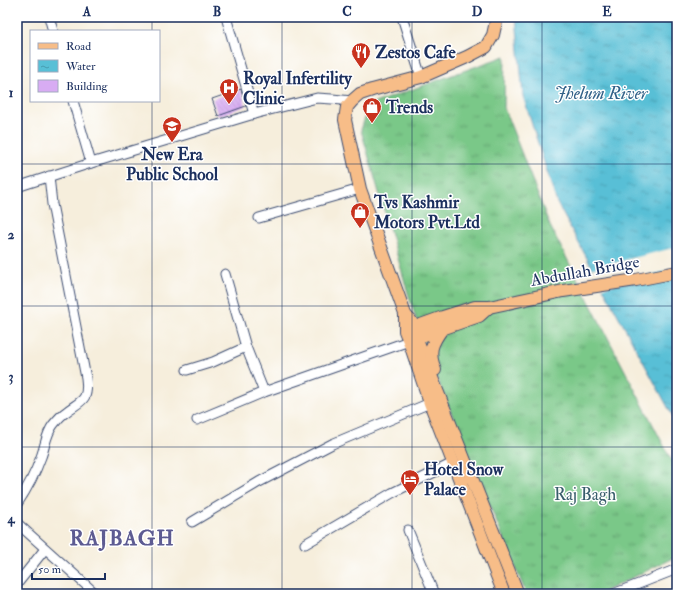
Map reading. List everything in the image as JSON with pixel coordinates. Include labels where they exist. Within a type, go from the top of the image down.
[{"type":"main road","points":[[497,17],[493,35],[486,47],[421,77],[360,94],[347,107],[345,120],[360,189],[405,314],[411,321],[411,334],[430,403],[504,594]]},
{"type":"main road","name":"Abdullah Bridge","points":[[411,334],[443,317],[475,307],[494,305],[563,291],[677,272]]},
{"type":"main road","points":[[411,334],[442,329],[478,316],[494,305]]},
{"type":"main road","points":[[442,329],[432,345],[432,356],[433,365],[450,415],[451,427]]},
{"type":"main road","points":[[411,334],[451,427],[518,594]]},
{"type":"street","points":[[49,17],[53,30]]},
{"type":"street","points":[[226,17],[254,114]]},
{"type":"street","points":[[402,17],[421,77]]},
{"type":"street","points":[[17,187],[254,114],[316,98],[352,101]]},
{"type":"street","points":[[73,102],[91,163]]},
{"type":"street","points":[[17,504],[42,456],[51,427],[65,412],[83,400],[87,393],[86,378],[52,204],[49,176]]},
{"type":"street","points":[[259,218],[360,189]]},
{"type":"street","points":[[225,274],[246,347],[264,392]]},
{"type":"street","points":[[196,420],[411,334]]},
{"type":"street","points":[[187,370],[213,362],[246,347]]},
{"type":"street","points":[[192,522],[259,482],[332,444],[430,403]]},
{"type":"street","points":[[305,544],[392,493],[453,463]]},
{"type":"street","points":[[17,523],[96,594]]},
{"type":"street","points":[[408,530],[434,594]]},
{"type":"street","points":[[17,584],[45,549]]},
{"type":"street","points":[[613,594],[677,569]]},
{"type":"green space","name":"Raj Bagh","points":[[505,56],[504,108],[550,226],[677,471],[677,556],[599,594],[526,593],[431,364],[410,300],[361,130],[369,105]]},
{"type":"water","name":"Jhelum River","points":[[516,17],[677,17],[677,424],[557,203],[523,96]]},
{"type":"pier","points":[[677,247],[677,268],[601,288],[590,269]]},
{"type":"building","points":[[241,89],[246,106],[218,116],[212,99]]},
{"type":"place","name":"Zestos Cafe","points":[[361,69]]},
{"type":"place","name":"Royal Infertility Clinic","points":[[229,105]]},
{"type":"place","name":"Trends","points":[[372,124]]},
{"type":"place","name":"New Era Public School","points":[[172,143]]},
{"type":"place","name":"Tvs Kashmir Motors Pvt.Ltd","points":[[360,229]]},
{"type":"place","name":"Hotel Snow Palace","points":[[410,496]]},
{"type":"district","name":"RAJBAGH","points":[[122,538]]}]
